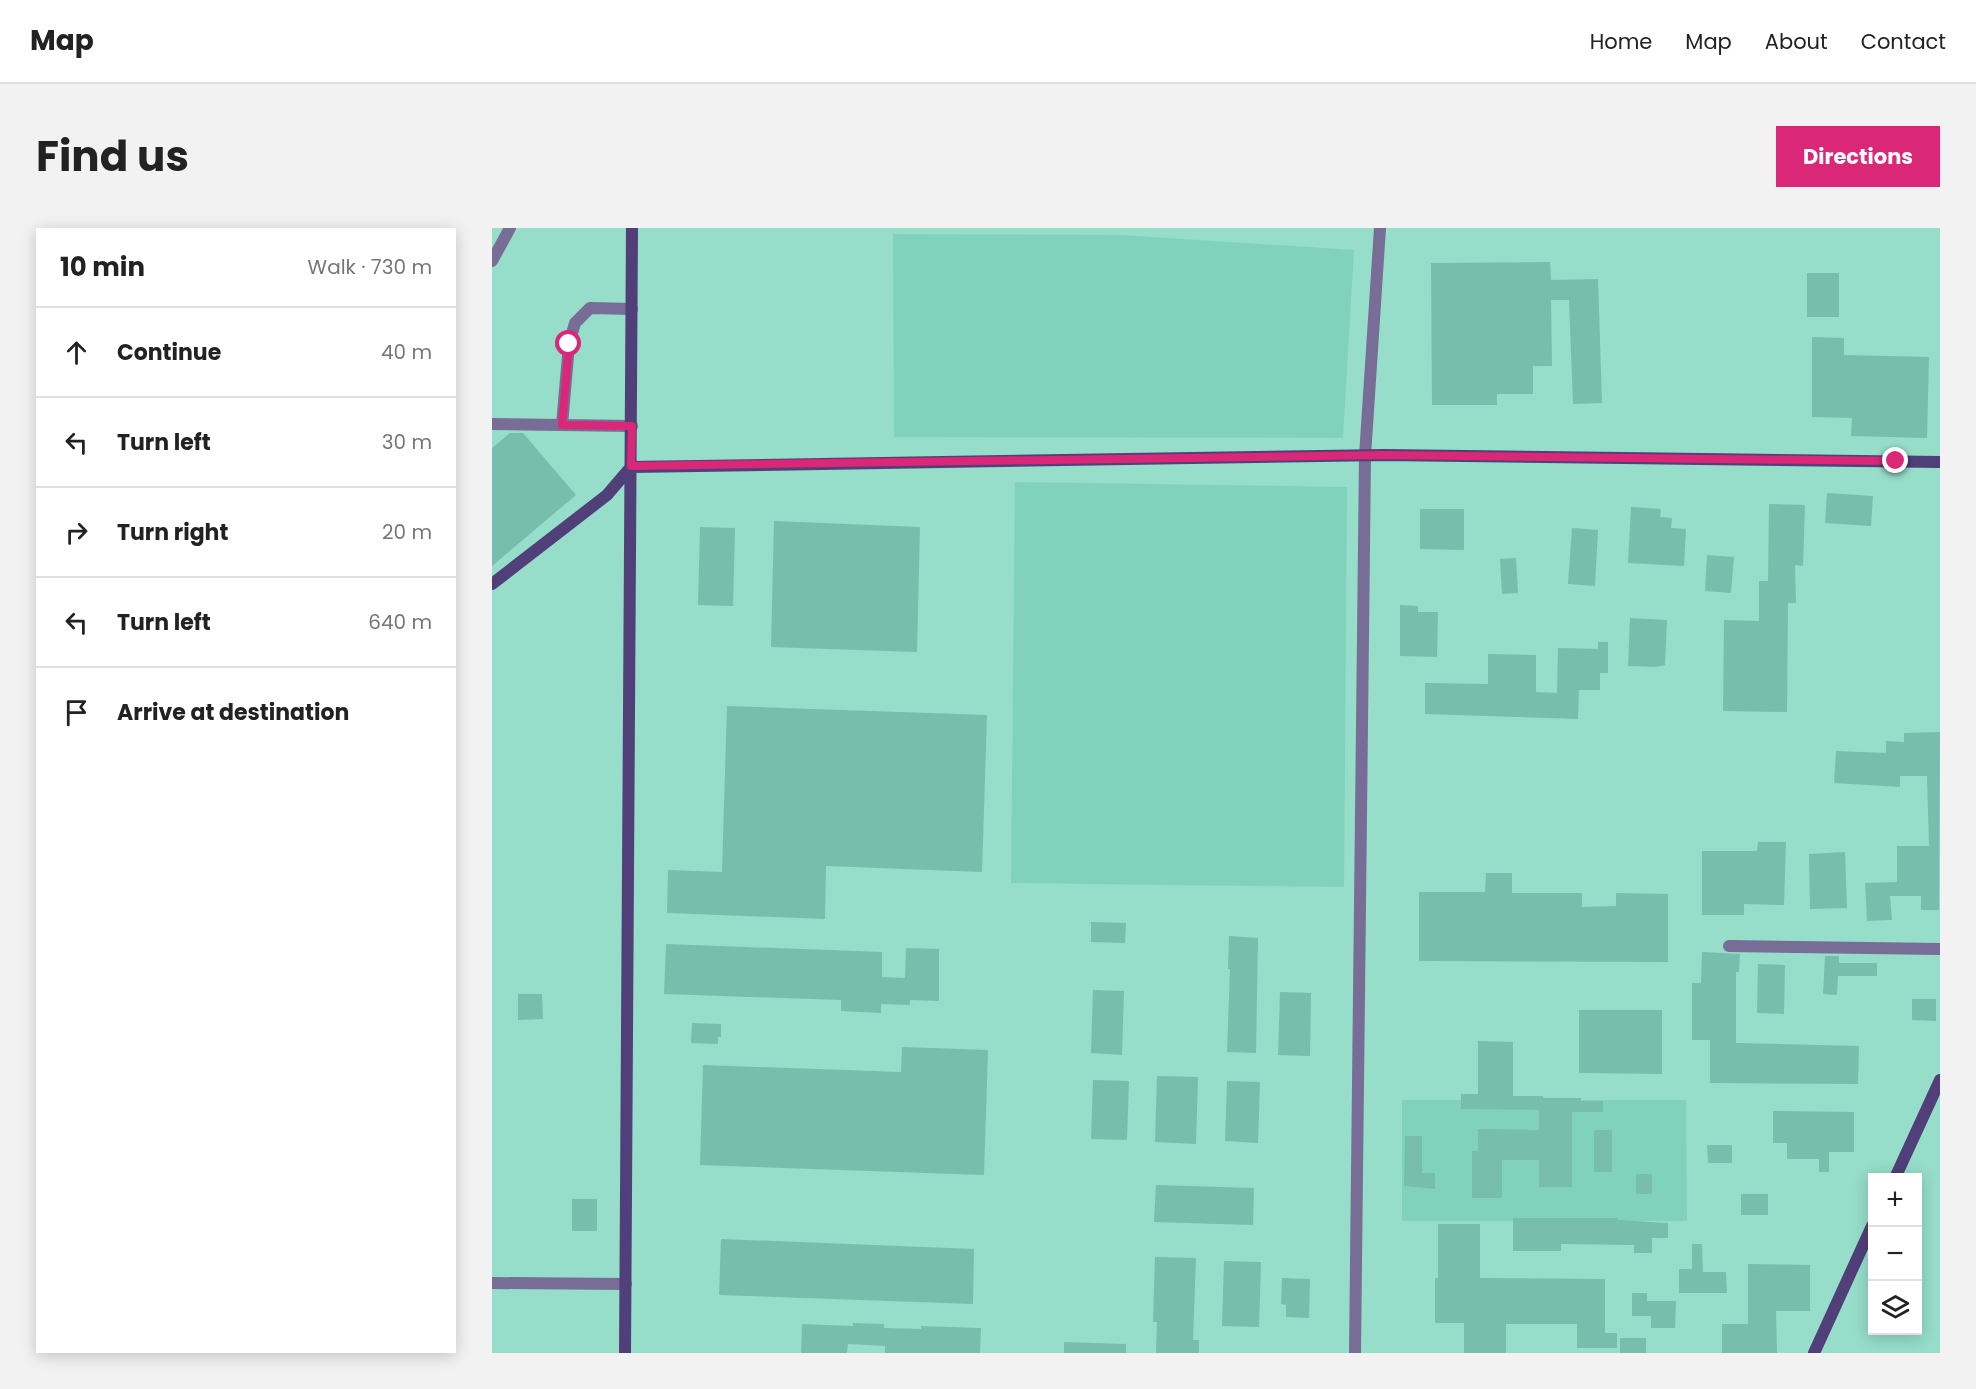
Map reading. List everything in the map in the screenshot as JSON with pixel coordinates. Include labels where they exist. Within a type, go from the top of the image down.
[{"type":"main road","points":[[625,1353],[632,228]]},
{"type":"main road","points":[[493,582],[607,495],[631,466],[1365,456],[1940,462]]},
{"type":"main road","points":[[1897,1173],[1940,1080]]},
{"type":"main road","points":[[1814,1353],[1872,1227]]},
{"type":"street","points":[[492,261],[510,228]]},
{"type":"street","points":[[1355,1353],[1365,456],[1380,228]]},
{"type":"street","points":[[562,425],[569,344],[575,323],[590,308],[632,309]]},
{"type":"street","points":[[492,424],[632,426]]},
{"type":"street","points":[[1729,946],[1940,949]]},
{"type":"street","points":[[492,1283],[626,1284]]},
{"type":"shaded area","points":[[893,234],[1121,235],[1354,250],[1343,438],[894,437]]},
{"type":"shaded area","points":[[1015,482],[1347,487],[1344,887],[1011,883]]},
{"type":"shaded area","points":[[1402,1100],[1686,1100],[1687,1221],[1402,1221]]},
{"type":"building","points":[[1550,262],[1551,280],[1598,279],[1602,403],[1573,404],[1569,300],[1551,300],[1552,366],[1533,366],[1533,394],[1497,394],[1497,405],[1432,405],[1431,263]]},
{"type":"building","points":[[1807,273],[1839,273],[1839,317],[1807,317]]},
{"type":"building","points":[[1812,337],[1844,338],[1844,355],[1929,357],[1927,438],[1851,436],[1852,418],[1812,417]]},
{"type":"building","points":[[510,433],[523,433],[576,495],[492,566],[492,448]]},
{"type":"building","points":[[1827,493],[1873,496],[1871,526],[1825,523]]},
{"type":"building","points":[[1769,504],[1805,505],[1803,566],[1795,565],[1796,603],[1788,603],[1787,712],[1723,711],[1724,620],[1759,621],[1759,581],[1768,581]]},
{"type":"building","points":[[1631,507],[1661,509],[1660,517],[1672,518],[1671,528],[1686,529],[1684,566],[1628,563]]},
{"type":"building","points":[[1420,509],[1464,509],[1464,550],[1420,549]]},
{"type":"building","points":[[774,521],[920,527],[917,652],[771,647]]},
{"type":"building","points":[[700,527],[735,528],[733,606],[698,605]]},
{"type":"building","points":[[1572,528],[1598,530],[1595,586],[1568,584]]},
{"type":"building","points":[[1707,555],[1734,557],[1731,593],[1705,591]]},
{"type":"building","points":[[1516,558],[1518,593],[1502,594],[1500,559]]},
{"type":"building","points":[[1400,605],[1418,606],[1418,612],[1438,612],[1437,657],[1400,656]]},
{"type":"building","points":[[1630,618],[1667,620],[1665,665],[1628,666]]},
{"type":"building","points":[[1598,642],[1608,642],[1608,673],[1600,673],[1600,690],[1579,690],[1578,719],[1425,714],[1425,683],[1488,684],[1488,654],[1536,655],[1536,692],[1557,693],[1558,648],[1598,649]]},
{"type":"building","points":[[727,706],[987,715],[982,872],[826,866],[825,919],[667,913],[668,870],[722,872]]},
{"type":"building","points":[[1940,732],[1939,910],[1921,910],[1921,896],[1890,896],[1892,920],[1867,921],[1865,883],[1897,882],[1897,846],[1929,846],[1927,776],[1900,776],[1900,787],[1834,783],[1836,751],[1886,753],[1886,741],[1904,742],[1904,733]]},
{"type":"building","points":[[1758,842],[1786,842],[1784,905],[1744,904],[1744,915],[1702,915],[1702,851],[1757,851]]},
{"type":"building","points":[[1845,852],[1847,908],[1810,909],[1809,854]]},
{"type":"building","points":[[1486,873],[1512,873],[1512,893],[1582,893],[1582,907],[1616,906],[1616,893],[1668,894],[1668,962],[1419,961],[1419,892],[1485,892]]},
{"type":"building","points":[[1091,922],[1126,923],[1125,943],[1091,942]]},
{"type":"building","points":[[1229,936],[1258,938],[1256,1053],[1227,1052]]},
{"type":"building","points":[[666,944],[882,952],[882,977],[905,978],[906,948],[939,949],[939,1001],[910,1000],[910,1005],[881,1004],[881,1013],[841,1011],[841,1000],[664,994]]},
{"type":"building","points":[[1702,952],[1740,954],[1739,972],[1736,972],[1736,1043],[1859,1046],[1858,1084],[1710,1083],[1710,1040],[1692,1040],[1692,983],[1701,983]]},
{"type":"building","points":[[1825,956],[1839,956],[1839,963],[1877,963],[1877,976],[1838,976],[1837,995],[1823,994]]},
{"type":"building","points":[[1758,964],[1785,965],[1784,1014],[1757,1013]]},
{"type":"building","points":[[1093,990],[1124,991],[1122,1055],[1091,1053]]},
{"type":"building","points":[[1280,992],[1311,993],[1310,1056],[1278,1055]]},
{"type":"building","points":[[518,994],[542,994],[543,1019],[518,1020]]},
{"type":"building","points":[[1912,999],[1936,999],[1936,1021],[1912,1020]]},
{"type":"building","points":[[1579,1010],[1662,1010],[1662,1074],[1579,1073]]},
{"type":"building","points":[[692,1023],[721,1024],[721,1037],[718,1037],[718,1044],[691,1043]]},
{"type":"building","points":[[1478,1041],[1513,1042],[1513,1096],[1603,1101],[1603,1112],[1572,1112],[1572,1187],[1539,1187],[1539,1160],[1502,1160],[1502,1198],[1472,1198],[1472,1151],[1478,1151],[1478,1129],[1539,1130],[1539,1110],[1461,1109],[1461,1094],[1478,1094]]},
{"type":"building","points":[[902,1047],[988,1050],[984,1175],[700,1165],[703,1065],[901,1072]]},
{"type":"building","points":[[1157,1076],[1198,1077],[1196,1144],[1155,1142]]},
{"type":"building","points":[[1093,1080],[1129,1081],[1127,1140],[1091,1139]]},
{"type":"building","points":[[1227,1081],[1260,1082],[1258,1143],[1225,1141]]},
{"type":"building","points":[[1773,1111],[1854,1112],[1854,1152],[1829,1152],[1829,1172],[1819,1172],[1819,1159],[1787,1159],[1787,1143],[1773,1143]]},
{"type":"building","points":[[1594,1130],[1612,1130],[1612,1172],[1594,1172]]},
{"type":"building","points":[[1405,1136],[1422,1136],[1422,1173],[1435,1173],[1435,1189],[1404,1186]]},
{"type":"building","points":[[1707,1145],[1732,1145],[1732,1163],[1708,1163]]},
{"type":"building","points":[[1636,1174],[1652,1174],[1652,1194],[1636,1194]]},
{"type":"building","points":[[1156,1185],[1254,1188],[1253,1225],[1154,1222]]},
{"type":"building","points":[[1741,1194],[1768,1194],[1768,1215],[1741,1215]]},
{"type":"building","points":[[572,1199],[597,1199],[597,1231],[572,1231]]},
{"type":"building","points":[[1513,1218],[1618,1218],[1618,1220],[1668,1223],[1668,1238],[1652,1238],[1652,1253],[1634,1253],[1634,1245],[1561,1244],[1561,1251],[1513,1251]]},
{"type":"building","points":[[1438,1224],[1480,1224],[1480,1278],[1605,1279],[1605,1333],[1617,1333],[1617,1348],[1577,1348],[1577,1324],[1506,1324],[1506,1353],[1464,1353],[1464,1323],[1435,1323]]},
{"type":"building","points":[[721,1239],[974,1249],[973,1304],[719,1295]]},
{"type":"building","points":[[1692,1244],[1702,1244],[1703,1272],[1726,1272],[1727,1293],[1679,1293],[1679,1269],[1692,1269]]},
{"type":"building","points":[[1155,1257],[1196,1258],[1193,1340],[1199,1340],[1199,1353],[1156,1353],[1157,1322],[1153,1322]]},
{"type":"building","points":[[1224,1261],[1261,1262],[1259,1327],[1222,1326]]},
{"type":"building","points":[[1748,1264],[1810,1265],[1810,1311],[1776,1311],[1777,1353],[1722,1353],[1722,1324],[1748,1324]]},
{"type":"building","points":[[1282,1278],[1310,1279],[1309,1318],[1286,1317],[1286,1305],[1281,1304]]},
{"type":"building","points":[[1632,1293],[1647,1293],[1647,1301],[1676,1301],[1675,1328],[1651,1328],[1651,1316],[1632,1316]]},
{"type":"building","points":[[853,1323],[884,1324],[884,1328],[921,1329],[921,1326],[981,1328],[980,1353],[885,1353],[885,1346],[848,1344],[847,1353],[801,1353],[802,1324],[853,1326]]},
{"type":"building","points":[[1620,1338],[1646,1338],[1646,1353],[1620,1353]]},
{"type":"building","points":[[1064,1342],[1126,1344],[1126,1353],[1064,1353]]},
{"type":"route","points":[[569,344],[562,425],[632,426],[631,466],[1384,455],[1896,461]]}]
